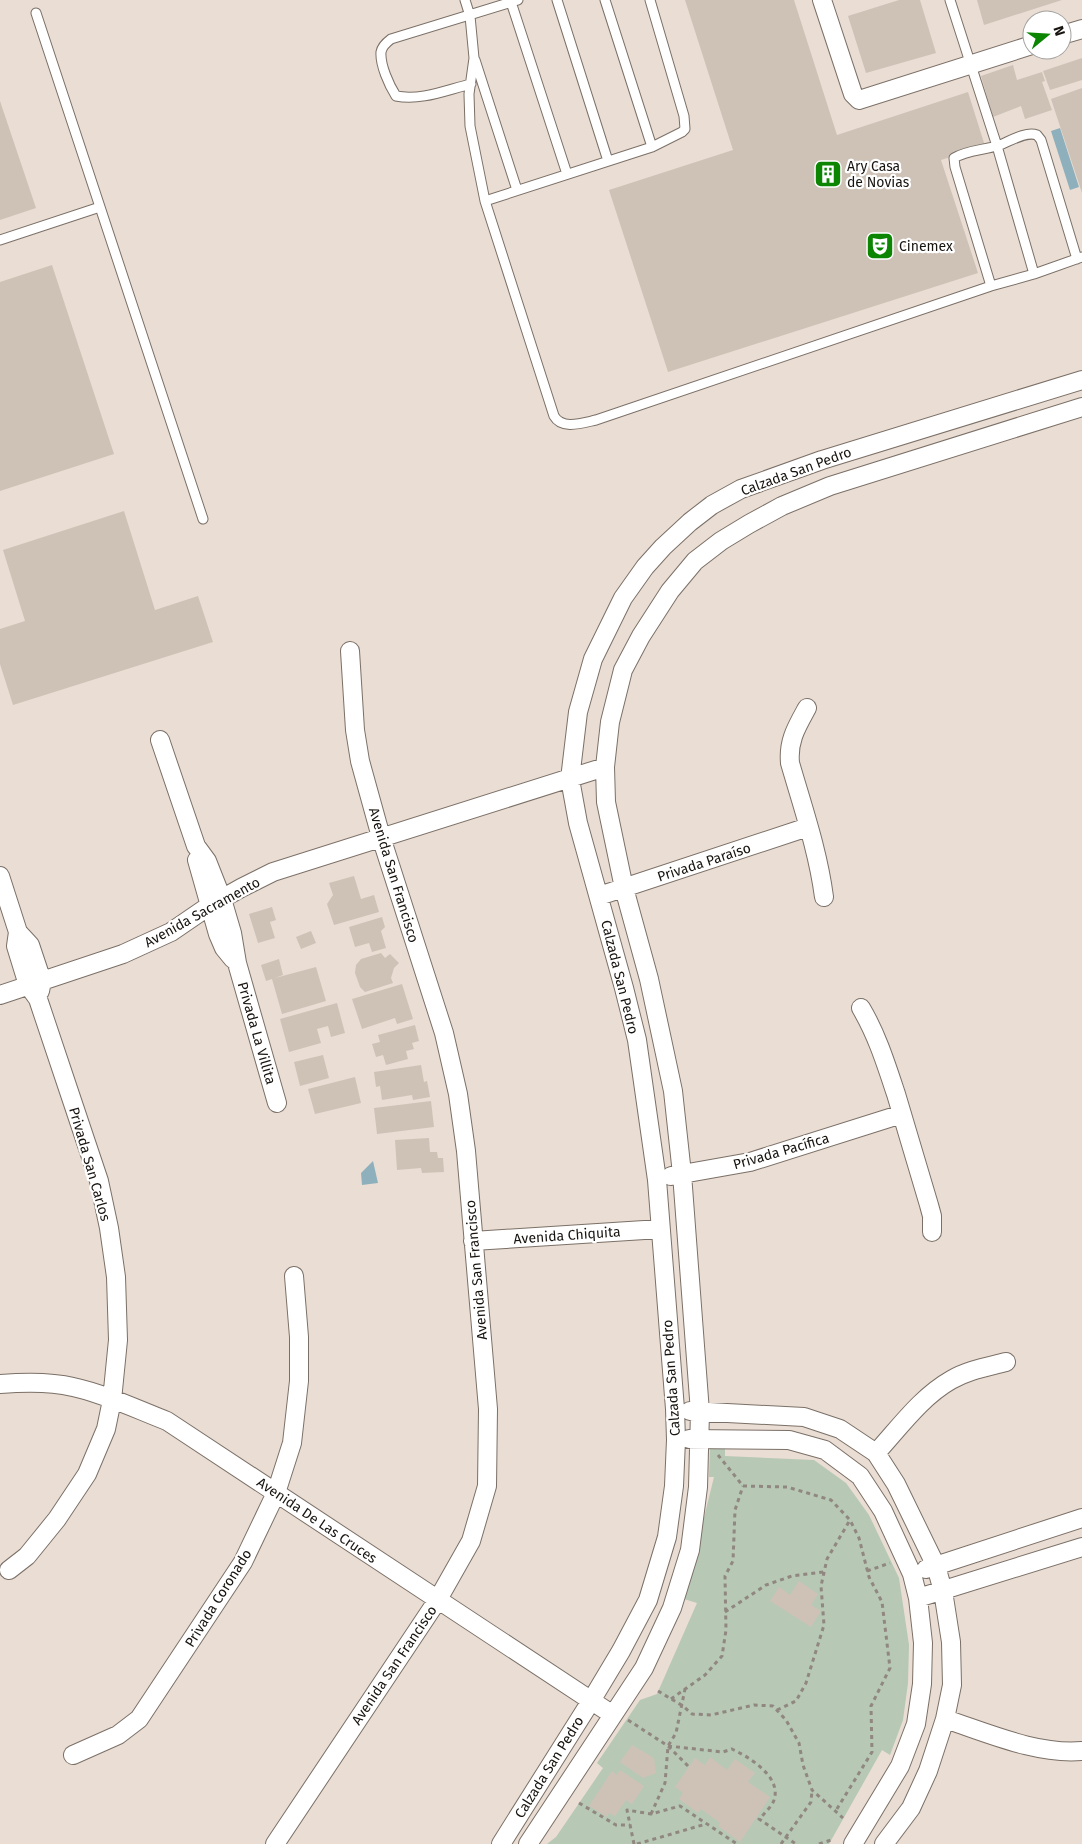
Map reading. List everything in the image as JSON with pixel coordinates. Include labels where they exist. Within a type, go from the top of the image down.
[{"type":"street","points":[[822,0],[853,94],[860,100],[1022,48]]},
{"type":"street","name":"Calzada San Pedro","points":[[501,1844],[591,1701],[621,1651],[648,1600],[667,1537],[674,1486],[675,1409],[657,1180],[636,1040],[578,823],[570,779],[578,712],[593,659],[623,598],[645,567],[683,528],[712,506],[741,489],[822,460],[1082,380]]},
{"type":"street","name":"Calzada San Pedro","points":[[528,1844],[620,1717],[644,1668],[672,1608],[688,1559],[698,1487],[700,1412],[682,1174],[673,1091],[649,979],[624,888],[606,802],[604,767],[610,722],[624,670],[641,636],[670,591],[695,562],[721,541],[782,506],[830,486],[1082,407]]},
{"type":"street","points":[[822,460],[830,486]]},
{"type":"street","name":"Avenida San Francisco","points":[[275,1844],[437,1601],[471,1541],[487,1486],[488,1409],[466,1151],[456,1085],[444,1032],[381,837],[360,761],[354,730],[350,650]]},
{"type":"street","points":[[806,708],[791,740],[789,750],[790,763],[820,870],[824,897]]},
{"type":"street","name":"Privada La Villita","points":[[160,740],[196,846],[197,863],[216,903],[224,948],[237,963],[277,1104]]},
{"type":"street","name":"Avenida Sacramento","points":[[0,995],[36,988],[123,954],[171,932],[241,888],[273,872],[604,767]]},
{"type":"street","name":"Privada Paraíso","points":[[599,896],[808,827]]},
{"type":"street","name":"Privada San Carlos","points":[[0,876],[18,932],[16,946],[36,988],[98,1181],[109,1228],[116,1277],[118,1330],[112,1400],[106,1429],[88,1474],[57,1519],[27,1556],[9,1570]]},
{"type":"street","points":[[861,1008],[872,1025],[902,1114],[932,1216],[932,1232]]},
{"type":"street","name":"Privada Pacífica","points":[[657,1180],[750,1162],[902,1114]]},
{"type":"street","name":"Avenida Chiquita","points":[[473,1241],[660,1229]]},
{"type":"street","name":"Privada Coronado","points":[[73,1755],[118,1735],[139,1719],[243,1562],[276,1493],[292,1443],[299,1381],[299,1337],[294,1276]]},
{"type":"street","points":[[876,1453],[929,1396],[951,1380],[975,1370],[1006,1362]]},
{"type":"street","name":"Avenida De Las Cruces","points":[[0,1384],[31,1382],[72,1386],[167,1421],[437,1601],[591,1701],[620,1717]]},
{"type":"street","points":[[675,1409],[804,1417],[840,1430],[876,1453],[896,1484],[936,1566],[952,1642],[952,1685],[945,1719],[928,1772],[910,1808],[884,1844]]},
{"type":"street","points":[[676,1440],[789,1440],[825,1450],[860,1476],[883,1511],[912,1574],[918,1598],[923,1643],[922,1684],[916,1724],[900,1766],[853,1844]]},
{"type":"street","points":[[912,1574],[1082,1518]]},
{"type":"street","points":[[918,1598],[943,1592],[1082,1547]]},
{"type":"street","points":[[945,1719],[1035,1747],[1055,1751],[1082,1751]]},
{"type":"lane","points":[[465,0],[470,16],[474,58],[469,111],[470,126],[485,201],[557,422],[580,424],[596,420],[1079,258],[1041,140],[1034,134],[1024,135],[998,146],[962,154],[956,156],[953,160],[991,286]]},
{"type":"lane","points":[[557,0],[608,161]]},
{"type":"lane","points":[[605,0],[652,148]]},
{"type":"lane","points":[[485,201],[652,148],[685,129],[686,123],[650,0]]},
{"type":"lane","points":[[950,0],[998,146],[1034,274]]},
{"type":"lane","points":[[471,84],[426,96],[412,98],[396,96],[390,87],[385,73],[381,51],[384,44],[390,38],[470,16],[491,4],[514,1],[567,174]]},
{"type":"lane","points":[[36,12],[203,519]]},
{"type":"lane","points":[[474,58],[518,190]]},
{"type":"lane","points":[[0,240],[100,207]]},
{"type":"path","points":[[717,1453],[743,1486]]},
{"type":"path","points":[[743,1486],[787,1487],[831,1500],[850,1520],[859,1538],[867,1571],[882,1602],[890,1668],[871,1706],[872,1752],[835,1812]]},
{"type":"path","points":[[671,1699],[704,1675],[722,1656],[726,1630],[725,1576],[733,1561],[735,1510],[743,1486]]},
{"type":"path","points":[[777,1710],[796,1701],[806,1683],[824,1625],[821,1586],[827,1559],[850,1520]]},
{"type":"path","points":[[867,1571],[891,1562]]},
{"type":"path","points":[[725,1612],[766,1585],[792,1576],[824,1572]]},
{"type":"path","points":[[651,1814],[665,1783],[668,1746],[676,1733],[686,1689]]},
{"type":"path","points":[[658,1690],[692,1714],[711,1715],[754,1704],[773,1706],[786,1720],[799,1744],[803,1766],[812,1790],[811,1802],[781,1844]]},
{"type":"path","points":[[620,1717],[668,1746],[689,1767]]},
{"type":"path","points":[[668,1746],[723,1752],[732,1749],[750,1757],[768,1775],[774,1788],[774,1800],[759,1819],[796,1844]]},
{"type":"path","points":[[812,1790],[843,1818]]},
{"type":"path","points":[[579,1803],[616,1826],[630,1825]]},
{"type":"path","points":[[706,1824],[636,1844],[627,1810],[651,1814],[680,1806],[737,1844]]},
{"type":"path","points":[[818,1844],[831,1840]]},
{"type":"green space","points":[[710,1447],[725,1447],[725,1456],[814,1460],[846,1483],[869,1515],[899,1578],[909,1645],[908,1683],[903,1720],[890,1755],[882,1750],[829,1844],[547,1844],[556,1837],[603,1768],[597,1763],[640,1700],[657,1694],[697,1603],[684,1599],[714,1477],[709,1477]]},
{"type":"water","points":[[1060,128],[1079,187],[1070,190],[1051,131]]},
{"type":"water","points":[[373,1161],[378,1183],[362,1185],[361,1173]]},
{"type":"building","points":[[685,0],[794,0],[837,135],[968,92],[985,146],[941,160],[978,273],[668,372],[609,190],[733,150]]},
{"type":"building","points":[[899,0],[920,0],[936,53],[866,73],[848,16]]},
{"type":"building","points":[[977,0],[1062,0],[1031,10],[1022,10],[1022,13],[984,25]]},
{"type":"building","points":[[1082,58],[1082,80],[1050,90],[1043,71]]},
{"type":"building","points":[[1013,65],[1017,80],[1042,72],[1045,81],[1042,82],[1052,110],[1025,119],[1021,106],[993,117],[981,76]]},
{"type":"building","points":[[1082,88],[1082,193],[1051,99]]},
{"type":"building","points":[[0,101],[36,208],[0,220]]},
{"type":"building","points":[[52,265],[114,454],[0,491],[0,282]]},
{"type":"building","points":[[124,511],[155,610],[198,596],[213,642],[13,705],[0,664],[0,629],[25,621],[3,550]]},
{"type":"building","points":[[354,876],[361,899],[374,895],[379,912],[334,925],[327,904],[333,895],[329,883]]},
{"type":"building","points":[[272,907],[276,920],[270,922],[275,938],[258,943],[249,914]]},
{"type":"building","points":[[382,917],[385,927],[381,931],[386,948],[372,952],[369,943],[355,947],[349,927]]},
{"type":"building","points":[[311,931],[316,943],[301,949],[296,937]]},
{"type":"building","points":[[381,953],[385,958],[390,954],[399,963],[394,968],[391,978],[393,983],[365,992],[360,987],[355,973],[356,965],[361,959]]},
{"type":"building","points":[[279,959],[283,975],[275,978],[316,967],[326,1001],[282,1014],[272,979],[266,981],[261,965]]},
{"type":"building","points":[[402,984],[413,1019],[397,1024],[395,1018],[362,1029],[352,999]]},
{"type":"building","points":[[337,1003],[345,1033],[331,1037],[328,1026],[317,1029],[321,1043],[289,1052],[280,1019]]},
{"type":"building","points":[[415,1025],[419,1041],[412,1043],[414,1049],[406,1051],[408,1059],[386,1065],[383,1055],[376,1057],[372,1044],[380,1042],[378,1035]]},
{"type":"building","points":[[323,1055],[329,1078],[300,1086],[294,1062]]},
{"type":"building","points":[[421,1065],[424,1082],[427,1081],[430,1097],[413,1100],[412,1095],[382,1100],[380,1086],[376,1087],[374,1072]]},
{"type":"building","points":[[355,1077],[361,1103],[315,1114],[308,1089]]},
{"type":"building","points":[[431,1101],[434,1127],[377,1134],[374,1108]]},
{"type":"building","points":[[429,1138],[430,1152],[437,1152],[438,1158],[443,1158],[444,1172],[422,1173],[421,1168],[397,1170],[395,1140]]},
{"type":"building","points":[[799,1581],[818,1594],[811,1605],[821,1611],[811,1627],[770,1601],[779,1587],[790,1595]]},
{"type":"building","points":[[632,1745],[654,1758],[656,1773],[643,1778],[620,1762]]},
{"type":"building","points":[[710,1757],[727,1770],[735,1759],[755,1773],[748,1782],[770,1797],[740,1842],[718,1826],[720,1823],[701,1809],[698,1813],[679,1799],[683,1793],[675,1787],[695,1758],[705,1765]]},
{"type":"building","points":[[620,1770],[644,1786],[632,1804],[626,1800],[615,1816],[609,1813],[607,1817],[589,1806],[612,1771],[617,1775]]},
{"type":"place","name":"Ary Casa de Novias","points":[[828,174]]},
{"type":"place","name":"Cinemex","points":[[880,246]]}]
